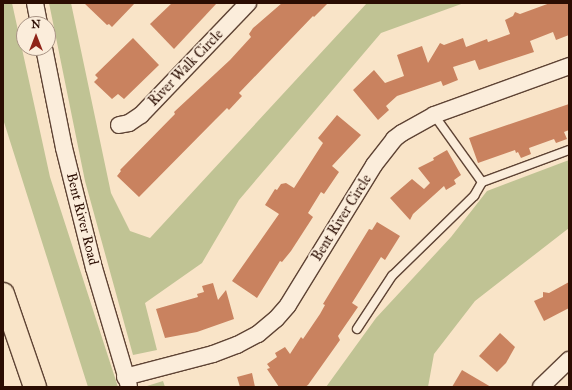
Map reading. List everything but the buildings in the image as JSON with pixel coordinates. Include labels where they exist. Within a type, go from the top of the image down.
[{"type":"highway","points":[[3,294],[35,387]]},
{"type":"street","points":[[35,3],[37,16]]},
{"type":"street","name":"River Walk Circle","points":[[119,125],[129,123],[141,115],[248,3]]},
{"type":"street","name":"Bent River Road","points":[[46,56],[64,148],[94,268],[127,382]]},
{"type":"street","name":"Bent River Circle","points":[[127,382],[238,345],[258,334],[276,319],[288,305],[378,159],[402,133],[434,115],[569,66]]},
{"type":"street","points":[[541,387],[569,360]]},
{"type":"lane","points":[[434,115],[482,182]]},
{"type":"lane","points":[[357,329],[392,276],[474,196],[482,182],[569,150]]},
{"type":"green space","points":[[3,3],[12,3],[16,21],[16,56],[24,56],[50,177],[118,387],[88,387],[3,119]]},
{"type":"green space","points":[[49,3],[71,3],[111,193],[130,231],[150,238],[367,3],[464,3],[381,33],[239,200],[202,263],[145,303],[157,350],[133,355],[85,181],[56,38],[56,16],[52,16]]},
{"type":"green space","points":[[569,160],[569,228],[475,301],[434,354],[428,387],[326,387],[376,318],[451,237],[487,191]]},
{"type":"green space","points":[[163,381],[165,387],[147,386]]}]
